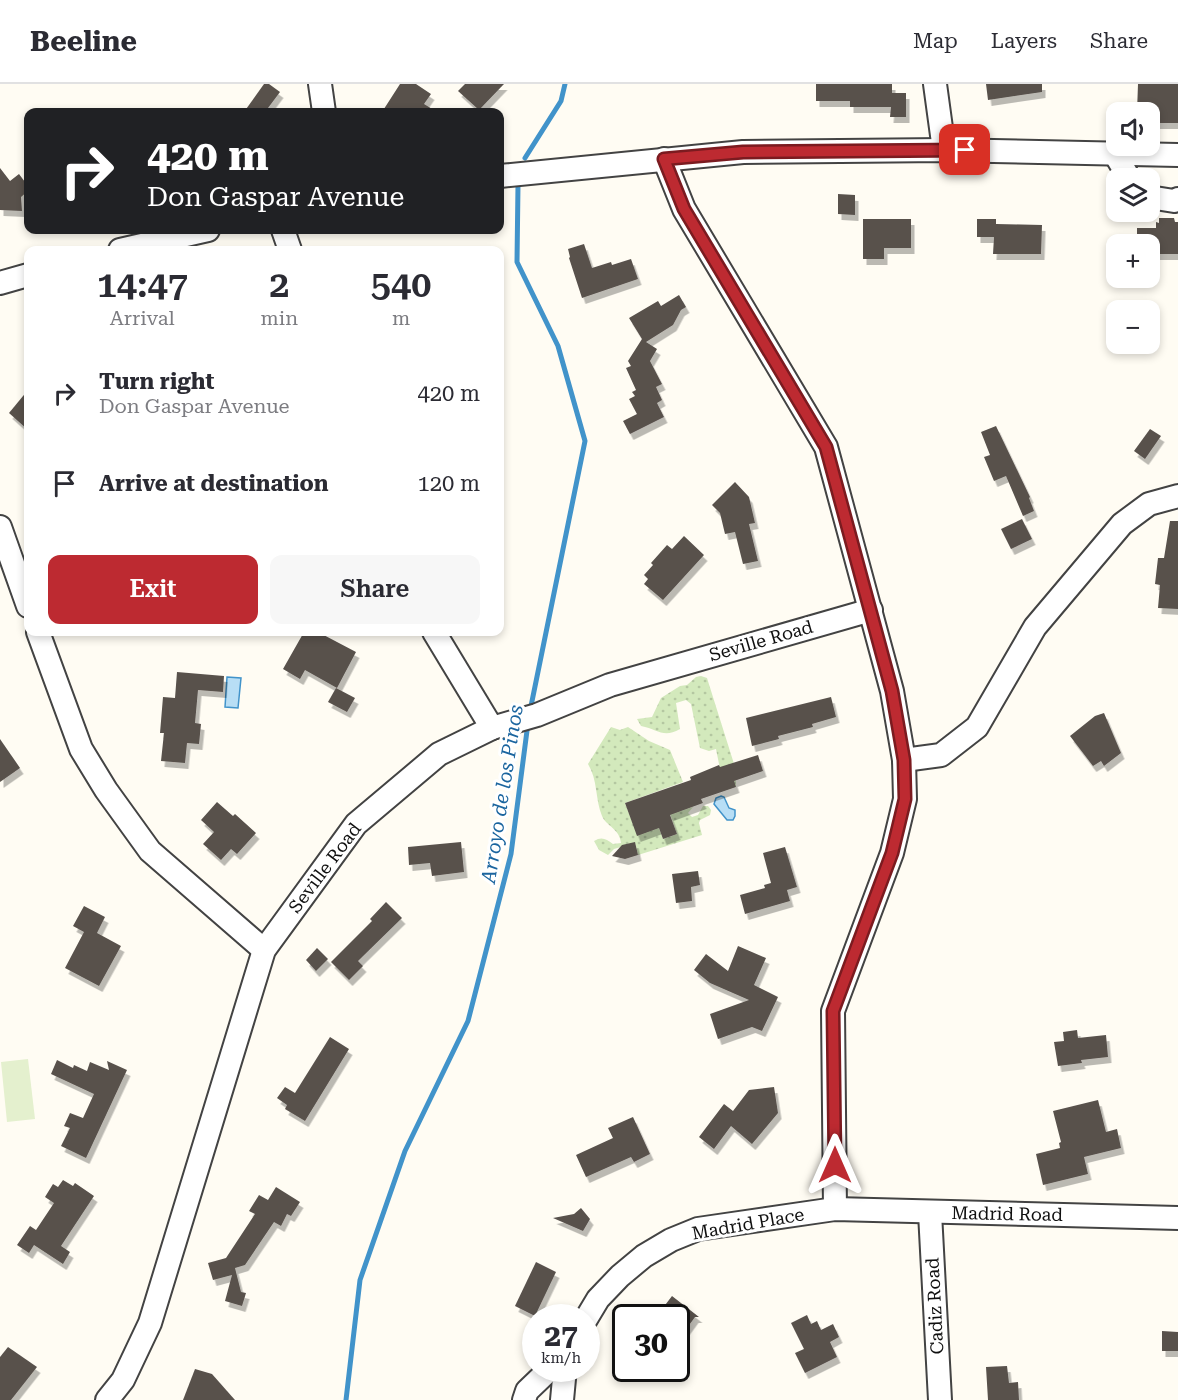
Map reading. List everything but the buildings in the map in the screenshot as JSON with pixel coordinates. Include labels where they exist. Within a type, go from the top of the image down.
[{"type":"street","points":[[320,84],[323,108]]},
{"type":"street","points":[[935,84],[944,150]]},
{"type":"street","points":[[504,176],[743,152],[944,150],[1106,154]]},
{"type":"street","points":[[1160,155],[1178,155]]},
{"type":"street","points":[[664,159],[684,209],[826,447],[892,691],[904,760],[905,799],[892,853],[833,1011],[835,1209]]},
{"type":"street","points":[[1160,199],[1174,201],[1178,199]]},
{"type":"street","points":[[138,246],[190,234]]},
{"type":"street","points":[[0,283],[24,276]]},
{"type":"street","points":[[904,760],[940,755],[976,727],[1035,627],[1122,524],[1149,504],[1178,496]]},
{"type":"street","points":[[0,527],[24,595]]},
{"type":"street","name":"Seville Road","points":[[106,1400],[123,1380],[150,1323],[264,950],[356,824],[439,754],[492,728],[537,715],[610,685],[871,610]]},
{"type":"street","points":[[39,636],[81,749],[111,798],[150,851],[264,950]]},
{"type":"street","points":[[436,636],[492,728]]},
{"type":"street","name":"Madrid Road","points":[[835,1209],[1178,1218]]},
{"type":"street","name":"Madrid Place","points":[[595,1304],[620,1276],[644,1256],[671,1240],[698,1229],[835,1209]]},
{"type":"street","name":"Cadiz Road","points":[[930,1213],[940,1400]]},
{"type":"street","points":[[524,1400],[527,1391],[536,1382]]},
{"type":"street","points":[[562,1400],[564,1382]]},
{"type":"green space","points":[[701,676],[707,678],[735,767],[736,787],[720,769],[716,749],[709,751],[700,748],[691,704],[686,700],[676,703],[680,729],[674,732],[665,733],[641,726],[637,719],[652,717],[661,698]]},
{"type":"green space","points":[[611,727],[620,730],[628,727],[649,741],[670,750],[683,782],[625,803],[633,824],[649,831],[659,828],[663,839],[677,834],[669,811],[680,811],[693,807],[688,813],[692,817],[698,815],[703,806],[708,806],[711,810],[710,815],[700,820],[699,823],[702,835],[638,855],[635,843],[614,849],[608,855],[599,850],[594,841],[602,838],[613,844],[621,843],[616,831],[602,816],[588,764]]},
{"type":"green space","points":[[28,1059],[35,1119],[7,1122],[1,1062]]},
{"type":"water","points":[[227,677],[241,678],[238,708],[225,707]]},
{"type":"water","points":[[724,797],[729,808],[735,810],[733,820],[727,820],[714,804],[716,798]]},
{"type":"waterway","name":"Arroyo de los Pinos","points":[[525,158],[561,101],[565,84]]},
{"type":"waterway","name":"Arroyo de los Pinos","points":[[518,185],[517,262],[558,346],[585,441],[530,711]]},
{"type":"waterway","name":"Arroyo de los Pinos","points":[[346,1400],[360,1280],[405,1151],[468,1021],[511,854],[528,723]]},
{"type":"route","points":[[835,1165],[833,1011],[892,853],[905,799],[904,760],[892,691],[826,447],[684,209],[664,159],[743,152],[965,150]]}]
